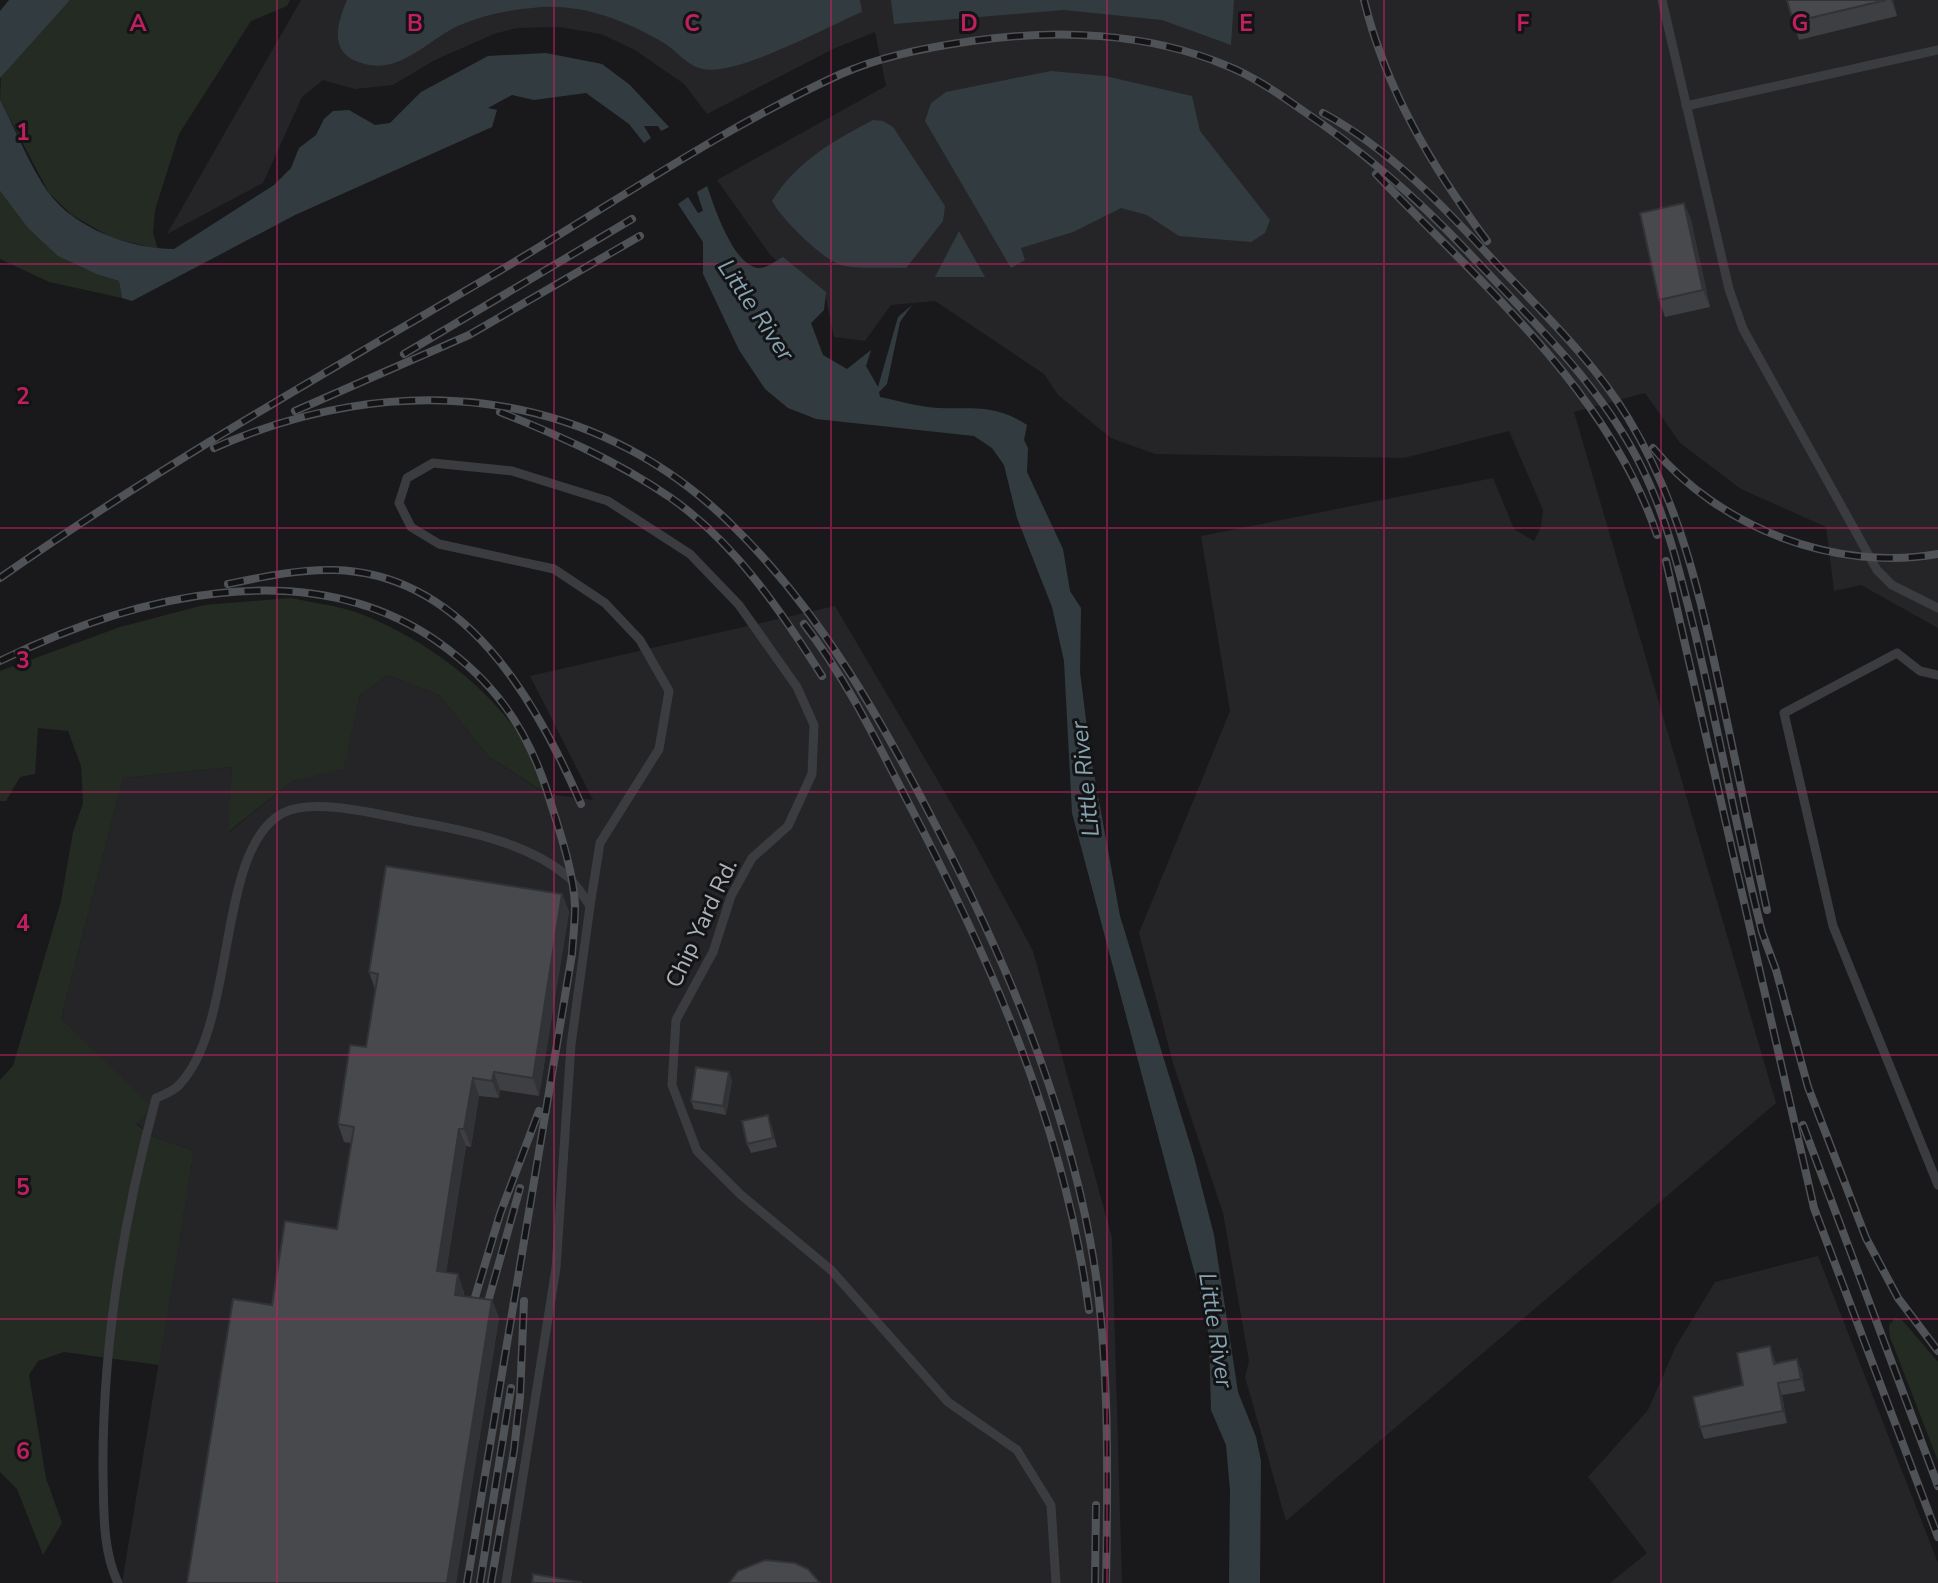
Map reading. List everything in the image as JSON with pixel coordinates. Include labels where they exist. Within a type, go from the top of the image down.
[{"type":"lane","points":[[1662,0],[1729,289],[1750,344],[1877,570],[1892,585],[1938,608]]},
{"type":"lane","points":[[1686,106],[1938,50]]},
{"type":"lane","name":"Chip Yard Rd.","points":[[506,1583],[556,1268],[571,1045],[600,843],[659,749],[669,691],[631,631],[605,603],[554,569],[439,544],[411,527],[399,503],[407,478],[433,463],[512,471],[608,501],[690,554],[739,605],[797,687],[814,725],[812,774],[788,826],[752,858],[731,896],[713,952],[676,1020],[672,1085],[697,1151],[740,1194],[831,1270],[948,1402],[1017,1450],[1051,1505],[1056,1583]]},
{"type":"lane","points":[[1938,675],[1920,671],[1897,653],[1784,713],[1833,926],[1938,1185]]},
{"type":"lane","points":[[118,1583],[108,1559],[105,1520],[105,1394],[108,1343],[138,1165],[156,1098],[178,1087],[202,1052],[218,994],[244,864],[262,831],[283,813],[312,807],[366,813],[457,830],[518,848],[545,862],[569,877],[590,905]]},
{"type":"shaded area","points":[[70,0],[290,0],[287,6],[251,21],[179,134],[155,210],[153,233],[158,249],[112,238],[72,215],[49,193],[0,100],[1,75]]},
{"type":"shaded area","points":[[301,0],[1938,0],[1938,628],[1861,585],[1834,591],[1826,527],[1741,489],[1680,443],[1645,393],[1574,412],[1776,1103],[1286,1521],[1245,1377],[1249,1361],[1223,1213],[1173,1063],[1139,933],[1230,711],[1201,536],[1493,478],[1514,529],[1534,541],[1541,527],[1543,510],[1509,431],[1404,458],[1155,454],[1111,438],[1058,395],[1044,374],[935,301],[891,305],[865,341],[834,337],[826,299],[771,256],[717,180],[886,86],[875,32],[833,49],[707,114],[684,84],[635,50],[601,34],[559,27],[517,28],[494,34],[435,60],[393,85],[355,89],[323,80],[302,97],[263,183],[167,234]]},
{"type":"shaded area","points":[[0,191],[38,237],[64,258],[80,267],[119,281],[122,298],[49,282],[0,259]]},
{"type":"shaded area","points":[[291,598],[364,615],[393,628],[449,664],[476,685],[520,736],[536,764],[547,794],[489,757],[439,695],[388,675],[360,695],[344,769],[293,781],[228,832],[232,767],[123,778],[61,1019],[149,1104],[147,1113],[136,1124],[154,1137],[194,1151],[159,1365],[64,1352],[38,1361],[29,1375],[46,1478],[62,1523],[43,1555],[17,1489],[0,1472],[0,1080],[13,1066],[61,901],[73,832],[83,803],[81,766],[68,731],[38,728],[35,774],[20,777],[6,801],[0,801],[0,671],[120,627],[204,605]]},
{"type":"shaded area","points":[[835,606],[974,842],[1033,951],[1112,1238],[1122,1583],[122,1583],[194,1151],[154,1137],[136,1123],[147,1113],[61,1019],[123,778],[232,767],[229,832],[293,781],[344,768],[360,695],[388,675],[439,695],[489,757],[546,794],[593,800],[530,676]]},
{"type":"shaded area","points":[[1818,1256],[1938,1563],[1938,1583],[1610,1583],[1647,1553],[1588,1477],[1648,1410],[1676,1346],[1715,1282]]},
{"type":"shaded area","points":[[1895,1318],[1902,1320],[1938,1362],[1938,1461],[1890,1337],[1889,1325]]},
{"type":"water","points":[[9,0],[70,0],[0,78],[0,11]]},
{"type":"water","points":[[347,0],[860,0],[862,12],[759,58],[718,69],[703,69],[692,65],[664,43],[617,20],[584,10],[550,7],[505,12],[469,21],[449,30],[406,58],[394,63],[370,65],[356,61],[341,49],[338,31]]},
{"type":"water","points":[[891,0],[1234,0],[1231,45],[1162,20],[1064,10],[894,24]]},
{"type":"water","points":[[546,53],[602,64],[630,85],[669,127],[661,131],[658,126],[644,126],[651,138],[644,143],[629,124],[586,93],[534,100],[512,95],[488,108],[497,110],[492,127],[295,215],[132,301],[122,298],[119,281],[96,274],[58,256],[28,228],[0,191],[0,100],[35,170],[59,205],[72,216],[104,234],[139,245],[174,249],[274,185],[291,168],[299,148],[316,135],[324,119],[333,111],[349,110],[375,125],[390,123],[421,92],[488,56]]},
{"type":"water","points":[[1051,71],[1105,76],[1192,96],[1200,131],[1270,220],[1265,233],[1251,242],[1179,236],[1147,215],[1121,208],[1073,232],[1021,248],[1025,260],[1011,268],[925,121],[931,103],[946,92]]},
{"type":"water","points":[[873,120],[883,121],[893,127],[945,206],[943,221],[906,268],[845,266],[837,263],[805,239],[772,201],[792,175],[816,154]]},
{"type":"water","name":"Little River","points":[[707,186],[726,233],[740,257],[761,268],[783,257],[826,292],[824,310],[811,323],[823,355],[847,369],[871,350],[866,366],[878,387],[898,317],[912,305],[900,322],[887,384],[879,392],[880,397],[932,407],[995,411],[1027,425],[1024,440],[1028,448],[1027,472],[1063,549],[1070,591],[1081,608],[1080,672],[1090,752],[1120,916],[1194,1157],[1214,1235],[1238,1392],[1256,1437],[1261,1461],[1260,1583],[1229,1583],[1230,1490],[1226,1445],[1211,1410],[1209,1337],[1201,1297],[1072,813],[1064,661],[1052,607],[1017,518],[1004,465],[992,448],[974,436],[816,419],[788,408],[765,389],[739,350],[703,274],[703,242],[678,204],[688,197],[698,213],[703,211],[697,192]]},
{"type":"water","points":[[959,231],[985,277],[935,277]]},
{"type":"building","points":[[1787,0],[1886,0],[1793,22]]},
{"type":"building","points":[[1684,203],[1703,290],[1659,300],[1640,213]]},
{"type":"building","points":[[386,866],[562,894],[533,1078],[494,1072],[492,1081],[473,1078],[464,1129],[459,1129],[437,1271],[458,1274],[455,1295],[492,1300],[447,1583],[187,1583],[233,1299],[272,1305],[285,1221],[337,1229],[354,1127],[338,1124],[350,1045],[366,1047],[378,974],[369,972]]},
{"type":"building","points":[[696,1067],[729,1072],[723,1106],[691,1101]]},
{"type":"building","points":[[768,1115],[773,1138],[747,1144],[742,1121]]},
{"type":"building","points":[[1770,1346],[1774,1364],[1797,1359],[1801,1379],[1778,1383],[1783,1411],[1700,1427],[1693,1397],[1743,1385],[1737,1353]]},
{"type":"building","points":[[765,1560],[795,1563],[808,1569],[820,1583],[729,1583],[738,1571]]},
{"type":"building","points":[[533,1574],[581,1582],[581,1583],[532,1583]]},
{"type":"railway","points":[[1364,0],[1385,65],[1413,126],[1448,185],[1487,241]]},
{"type":"railway","points":[[0,578],[122,496],[247,419],[501,270],[711,142],[841,74],[922,49],[1035,35],[1100,36],[1132,40],[1195,54],[1225,65],[1263,84],[1322,124],[1366,157],[1428,211],[1563,354],[1607,409],[1626,439],[1652,489],[1679,571],[1704,670],[1762,932],[1776,970],[1808,1087],[1866,1238],[1898,1298],[1938,1351]]},
{"type":"railway","points":[[1323,113],[1393,161],[1455,220],[1583,356],[1628,418],[1662,485],[1697,589],[1767,910]]},
{"type":"railway","points":[[1376,174],[1497,297],[1574,386],[1607,433],[1635,483],[1657,535]]},
{"type":"railway","points":[[404,354],[632,219]]},
{"type":"railway","points":[[295,411],[469,335],[640,236]]},
{"type":"railway","points":[[214,448],[281,423],[350,407],[418,400],[486,404],[552,418],[616,442],[676,478],[732,525],[794,594],[847,669],[917,789],[986,928],[1048,1081],[1078,1186],[1097,1280],[1107,1455],[1106,1583]]},
{"type":"railway","points":[[500,412],[609,461],[651,485],[694,516],[716,536],[755,580],[822,676]]},
{"type":"railway","points":[[1653,448],[1680,476],[1711,501],[1782,538],[1859,556],[1899,558],[1938,554]]},
{"type":"railway","points":[[1666,561],[1814,1208],[1938,1537]]},
{"type":"railway","points":[[228,584],[294,572],[334,570],[380,577],[421,593],[457,618],[489,649],[517,685],[542,724],[581,804]]},
{"type":"railway","points":[[0,661],[106,618],[163,602],[220,593],[277,591],[333,597],[387,614],[438,642],[458,657],[505,706],[528,744],[546,788],[568,863],[575,906],[572,954],[467,1583]]},
{"type":"railway","points":[[804,624],[834,666],[873,734],[939,862],[996,985],[1021,1048],[1062,1177],[1078,1243],[1089,1310]]},
{"type":"railway","points":[[470,1314],[500,1214],[539,1111]]},
{"type":"railway","points":[[1803,1125],[1938,1486]]},
{"type":"railway","points":[[484,1316],[520,1188]]},
{"type":"railway","points":[[491,1583],[514,1450],[520,1397],[524,1301]]},
{"type":"railway","points":[[480,1583],[511,1388]]},
{"type":"railway","points":[[1095,1583],[1096,1505]]}]
